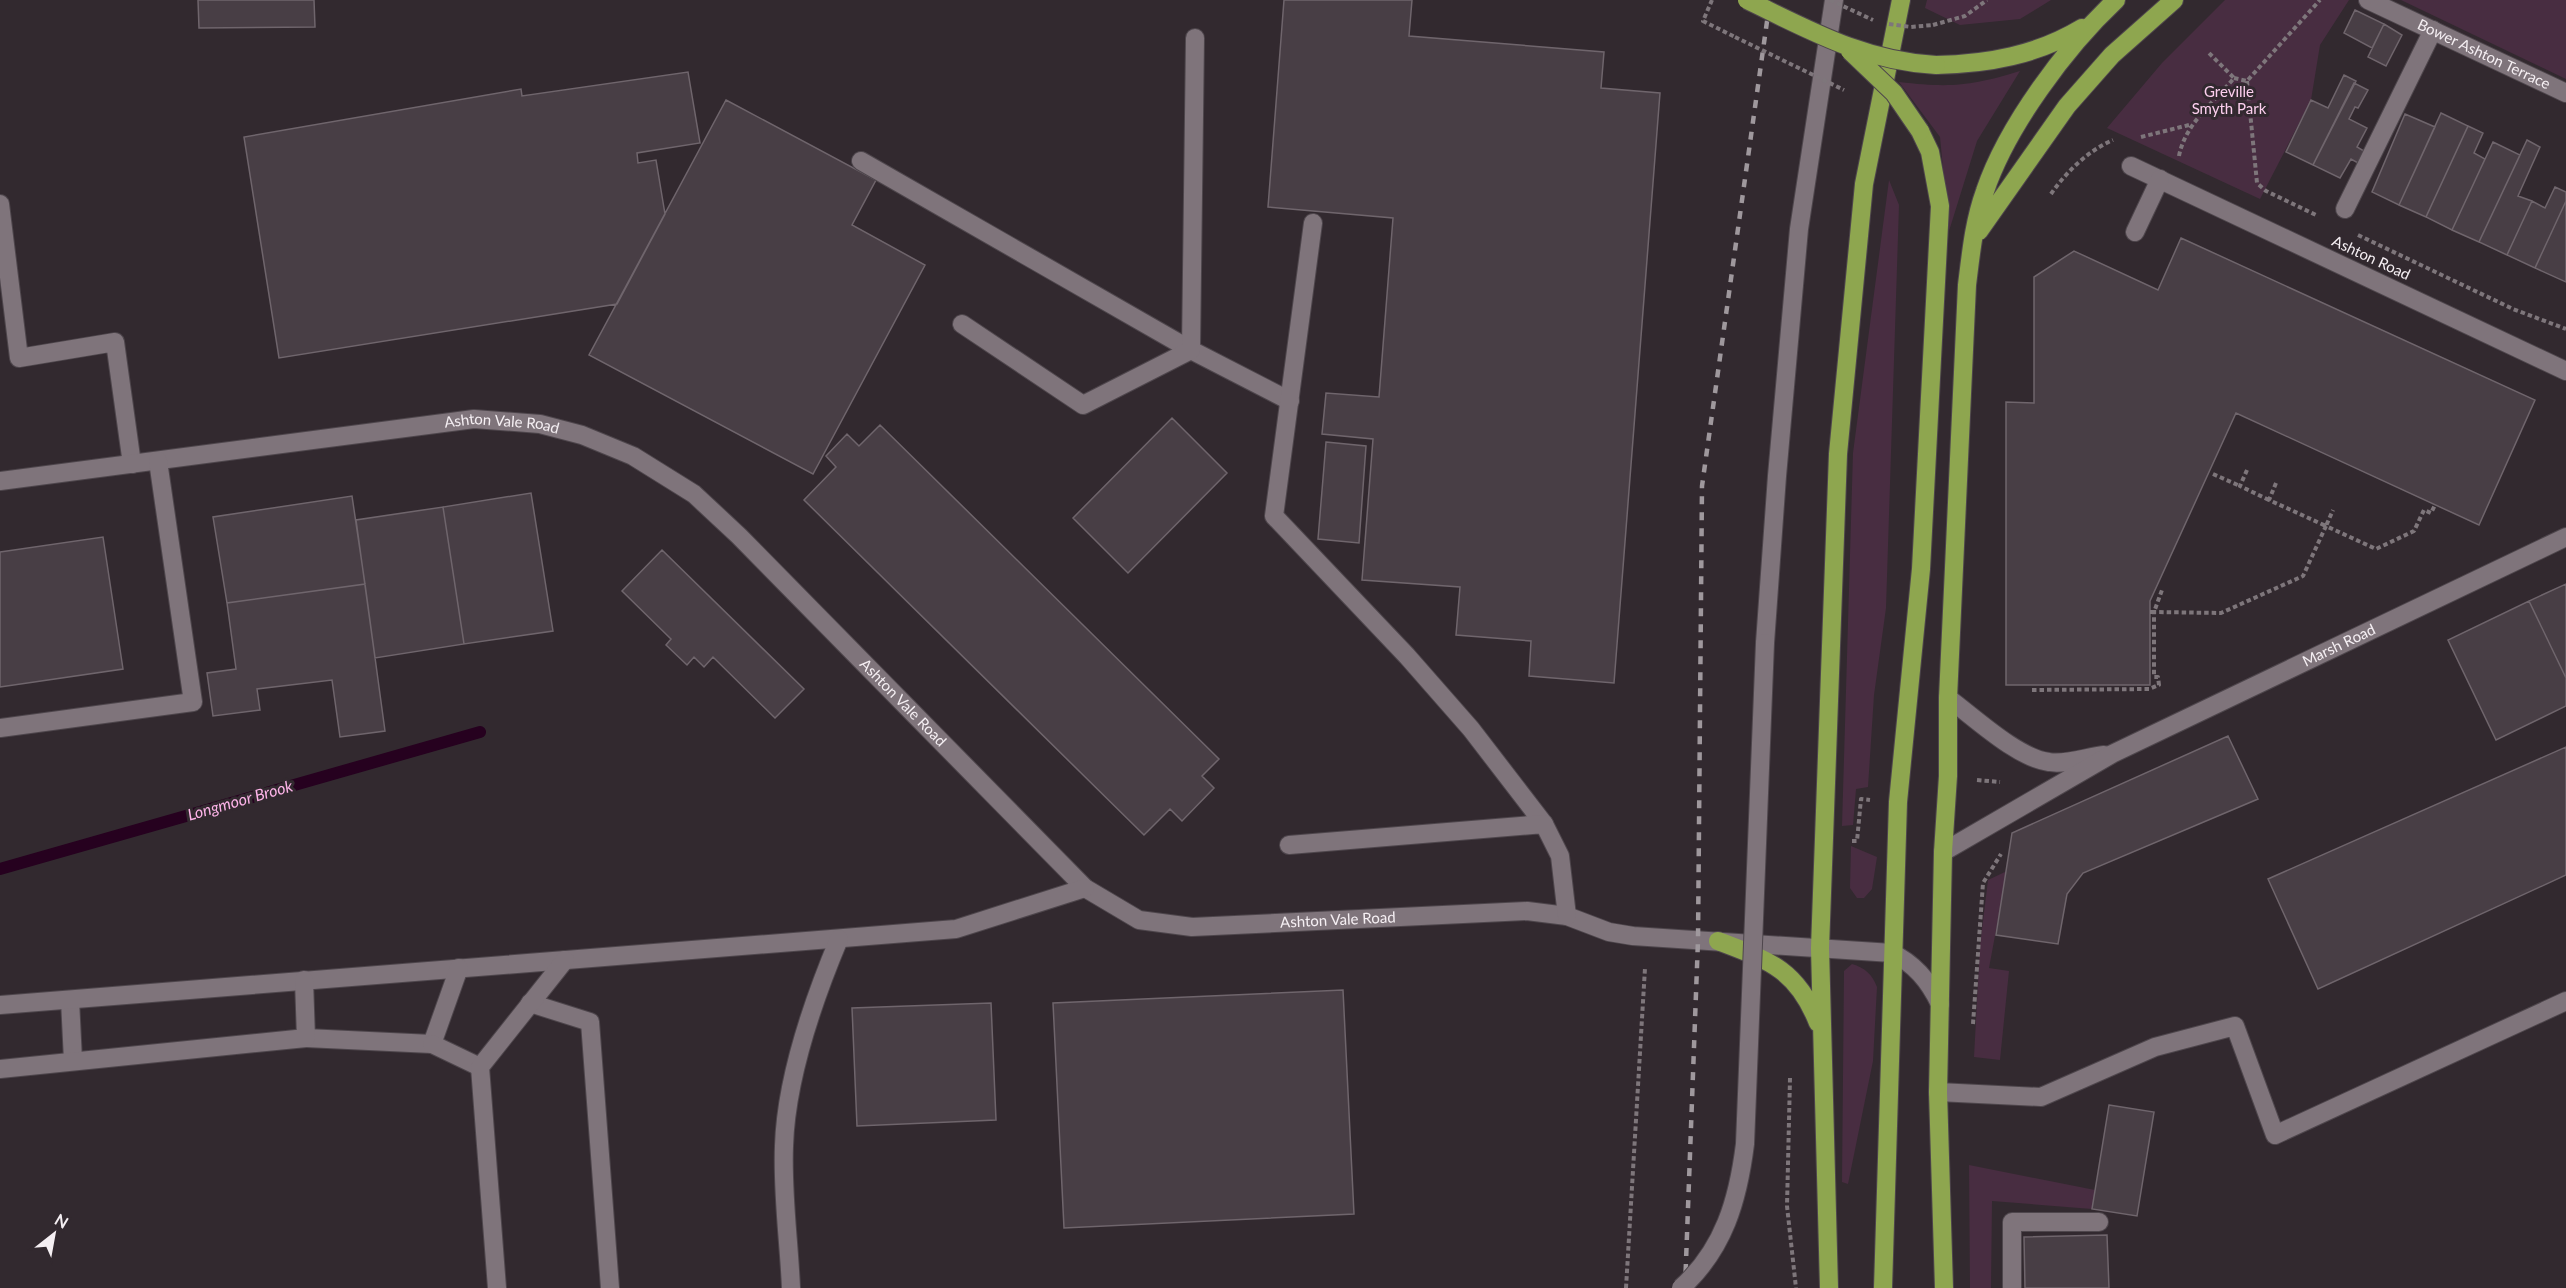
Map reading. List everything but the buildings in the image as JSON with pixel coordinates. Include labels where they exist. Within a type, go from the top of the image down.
[{"type":"highway","points":[[1747,0],[1846,48],[1884,59],[1936,65],[1969,64],[2022,55],[2056,44],[2092,23]]},
{"type":"highway","points":[[1829,1288],[1820,948],[1838,454],[1852,287],[1864,184],[1901,0]]},
{"type":"highway","points":[[1944,1288],[1938,1092],[1943,852],[1967,285],[1972,240],[1984,192],[2000,154],[2042,87],[2092,23],[2116,0]]},
{"type":"highway","points":[[1972,240],[2067,106],[2112,55],[2174,0]]},
{"type":"highway","points":[[1846,48],[1894,93],[1920,131],[1930,152],[1940,206],[1921,569],[1898,802],[1883,1288]]},
{"type":"highway","points":[[1718,940],[1763,959],[1787,973],[1801,988],[1810,1003],[1822,1033]]},
{"type":"street","points":[[1681,1288],[1712,1253],[1725,1229],[1735,1204],[1743,1166],[1765,643],[1779,446],[1799,229],[1832,0]]},
{"type":"street","name":"Bower Ashton Terrace","points":[[2368,0],[2566,93]]},
{"type":"street","points":[[2345,209],[2433,30]]},
{"type":"street","points":[[1191,350],[1195,38]]},
{"type":"street","points":[[861,161],[1191,350],[1290,401]]},
{"type":"street","name":"Ashton Road","points":[[2131,166],[2566,371]]},
{"type":"street","points":[[2135,232],[2166,181]]},
{"type":"street","points":[[0,204],[20,358],[115,342],[132,464]]},
{"type":"street","points":[[1313,223],[1274,516],[1421,672],[1471,729],[1544,824],[1560,856],[1566,916]]},
{"type":"street","points":[[962,324],[1083,405],[1191,350]]},
{"type":"street","name":"Ashton Vale Road","points":[[0,481],[474,419],[540,423],[582,435],[633,456],[694,495],[740,536],[1086,888],[1138,920],[1192,927],[1527,911],[1566,916],[1609,932],[1647,937],[1892,953]]},
{"type":"street","points":[[0,728],[193,702],[158,461]]},
{"type":"street","name":"Marsh Road","points":[[1943,852],[2112,754],[2566,537]]},
{"type":"street","name":"Marsh Road","points":[[1948,698],[2002,738],[2035,758],[2050,763],[2112,754]]},
{"type":"street","points":[[1289,845],[1544,824]]},
{"type":"street","points":[[0,1005],[956,929],[1086,888]]},
{"type":"street","points":[[791,1288],[784,1145],[793,1086],[810,1009],[839,939]]},
{"type":"street","points":[[1892,953],[1920,972],[1930,984],[1940,1004]]},
{"type":"street","points":[[497,1288],[480,1067],[565,960]]},
{"type":"street","points":[[432,1044],[459,968]]},
{"type":"street","points":[[304,980],[306,1038]]},
{"type":"street","points":[[70,1000],[73,1060]]},
{"type":"street","points":[[1938,1092],[2041,1097],[2155,1047],[2235,1026],[2275,1135],[2566,1001]]},
{"type":"street","points":[[530,1003],[590,1023],[610,1288]]},
{"type":"street","points":[[0,1069],[306,1038],[432,1044],[480,1067]]},
{"type":"street","points":[[2012,1288],[2012,1222],[2099,1222]]},
{"type":"path","points":[[1712,0],[1702,21],[1852,94]]},
{"type":"path","points":[[1832,0],[1873,20],[1892,25],[1933,25],[1965,16],[1987,0]]},
{"type":"path","points":[[2320,0],[2247,81],[2257,183],[2266,191],[2327,220]]},
{"type":"path","points":[[2208,52],[2234,78],[2247,81]]},
{"type":"path","points":[[2166,181],[2181,167],[2181,148],[2190,125],[2234,78]]},
{"type":"path","points":[[2347,230],[2513,309],[2566,329]]},
{"type":"path","points":[[2240,486],[2247,470]]},
{"type":"path","points":[[2213,474],[2376,549],[2414,531],[2424,510],[2431,513],[2435,504]]},
{"type":"path","points":[[2269,500],[2276,483]]},
{"type":"path","points":[[2152,612],[2221,613],[2303,576],[2333,510]]},
{"type":"path","points":[[2032,690],[2149,689],[2159,685],[2158,677],[2154,677],[2152,612],[2162,590]]},
{"type":"path","points":[[1824,842],[1857,841],[1861,800],[1898,802]]},
{"type":"path","points":[[1972,1035],[1983,883],[2001,854],[2017,811]]},
{"type":"path","points":[[1626,1288],[1647,937]]},
{"type":"path","points":[[1791,1066],[1787,1206],[1796,1288]]},
{"type":"green space","points":[[1927,0],[2051,0],[2020,19],[1960,25],[1925,8]]},
{"type":"green space","name":"Greville Smyth Park","points":[[2225,0],[2349,0],[2320,45],[2311,100],[2260,199],[2107,128],[2162,63]]},
{"type":"green space","points":[[2401,0],[2566,0],[2566,79]]},
{"type":"green space","points":[[2020,71],[1977,141],[1949,231],[1940,137],[1899,82],[1933,85],[1974,83]]},
{"type":"green space","points":[[1889,180],[1899,205],[1886,608],[1874,695],[1868,787],[1856,789],[1853,825],[1842,826],[1853,453]]},
{"type":"green space","points":[[1851,846],[1877,857],[1872,889],[1864,898],[1857,898],[1850,888]]},
{"type":"green space","points":[[2007,871],[1989,968],[2009,971],[2000,1060],[1974,1057],[1980,946],[1988,880]]},
{"type":"green space","points":[[1852,964],[1868,972],[1877,987],[1873,1061],[1848,1184],[1842,1182],[1844,971]]},
{"type":"green space","points":[[1969,1165],[2095,1190],[2092,1209],[1992,1201],[1991,1288],[1970,1288]]},
{"type":"waterway","name":"Longmoor Brook","points":[[0,869],[480,732]]},
{"type":"railway","points":[[1685,1288],[1698,940],[1702,486],[1770,0]]}]
